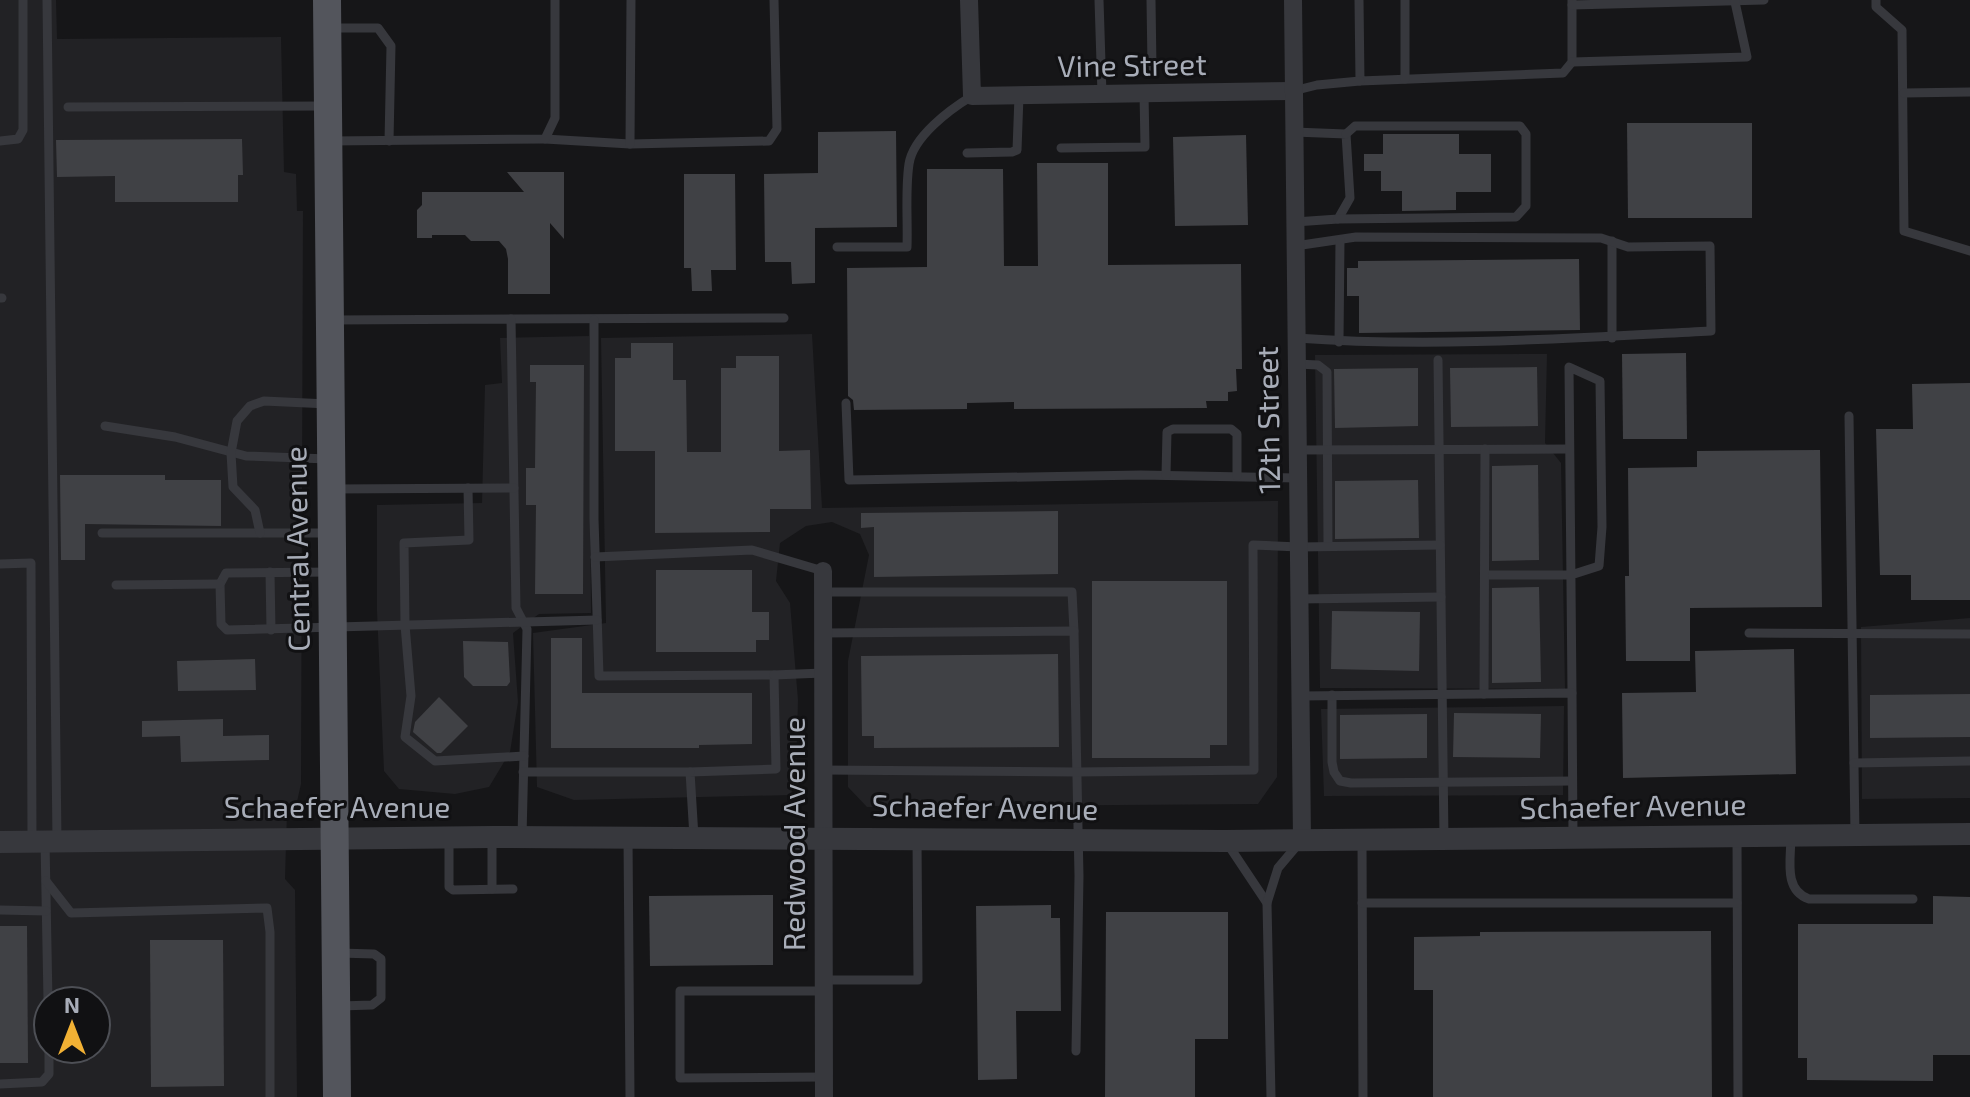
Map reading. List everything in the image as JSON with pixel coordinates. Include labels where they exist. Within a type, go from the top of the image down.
[{"type":"main road","name":"Central Avenue","points":[[327,14],[337,1097]]},
{"type":"street","points":[[969,0],[972,96]]},
{"type":"street","name":"12th Street","points":[[1293,0],[1302,840]]},
{"type":"street","name":"Vine Street","points":[[972,96],[1293,91]]},
{"type":"street","name":"Redwood Avenue","points":[[823,571],[824,1097]]},
{"type":"street","name":"Schaefer Avenue","points":[[0,842],[449,837],[1225,841],[1970,834]]},
{"type":"lane","points":[[0,141],[18,139],[23,130],[23,0]]},
{"type":"lane","points":[[45,841],[47,0]]},
{"type":"lane","points":[[545,139],[555,118],[555,0]]},
{"type":"lane","points":[[630,144],[631,0]]},
{"type":"lane","points":[[328,141],[545,139],[630,144],[769,141],[777,129],[774,0]]},
{"type":"lane","points":[[1099,0],[1102,94]]},
{"type":"lane","points":[[1151,0],[1152,67]]},
{"type":"lane","points":[[1359,0],[1360,81]]},
{"type":"lane","points":[[1405,0],[1405,79]]},
{"type":"lane","points":[[1293,91],[1360,81],[1563,73],[1572,62],[1572,3],[1764,0]]},
{"type":"lane","points":[[1876,0],[1876,7],[1902,30],[1904,231],[1970,251]]},
{"type":"lane","points":[[1572,62],[1747,57],[1735,2]]},
{"type":"lane","points":[[327,14],[378,28],[391,46],[389,141]]},
{"type":"lane","points":[[1904,93],[1970,92]]},
{"type":"lane","points":[[1061,148],[1145,147],[1144,93]]},
{"type":"lane","points":[[837,247],[907,247],[909,163],[913,150],[945,112],[972,96]]},
{"type":"lane","points":[[967,153],[1017,150],[1019,96]]},
{"type":"lane","points":[[68,107],[328,106]]},
{"type":"lane","points":[[1294,132],[1346,134],[1355,126],[1520,126],[1526,134],[1526,206],[1516,217],[1295,222]]},
{"type":"lane","points":[[1338,219],[1350,198],[1346,134]]},
{"type":"lane","points":[[1295,246],[1356,237],[1601,238],[1628,247],[1710,246],[1711,317],[1711,331],[1612,338],[1339,342],[1296,338]]},
{"type":"lane","points":[[1339,342],[1340,240]]},
{"type":"lane","points":[[1612,241],[1612,338]]},
{"type":"lane","points":[[330,320],[784,318]]},
{"type":"lane","points":[[511,319],[516,608],[527,629],[522,837]]},
{"type":"lane","points":[[594,320],[599,676],[823,673]]},
{"type":"lane","points":[[1438,360],[1444,839]]},
{"type":"lane","points":[[1297,364],[1318,365],[1327,372],[1328,546]]},
{"type":"lane","points":[[1485,575],[1571,575],[1599,566],[1602,527],[1600,381],[1569,367],[1569,449],[1571,575],[1573,837]]},
{"type":"lane","points":[[260,533],[255,510],[233,487],[231,453],[237,421],[250,406],[264,401],[331,404]]},
{"type":"lane","points":[[846,403],[849,480],[1166,475],[1298,478]]},
{"type":"lane","points":[[1849,416],[1855,835]]},
{"type":"lane","points":[[105,426],[175,437],[246,456],[332,459]]},
{"type":"lane","points":[[1166,475],[1167,432],[1173,429],[1231,429],[1237,434],[1237,476]]},
{"type":"lane","points":[[1484,694],[1485,449]]},
{"type":"lane","points":[[1297,450],[1569,449]]},
{"type":"lane","points":[[468,488],[469,540],[404,543],[405,625],[411,696],[405,737],[435,761],[524,756]]},
{"type":"lane","points":[[332,489],[514,488]]},
{"type":"lane","points":[[102,533],[332,533]]},
{"type":"lane","points":[[823,770],[1254,770],[1253,545],[1440,545]]},
{"type":"lane","points":[[595,557],[752,550],[823,571]]},
{"type":"lane","points":[[0,564],[31,563],[45,841],[48,985]]},
{"type":"lane","points":[[333,571],[226,573],[220,584],[221,624],[227,630],[271,630],[597,620]]},
{"type":"lane","points":[[270,572],[271,630]]},
{"type":"lane","points":[[116,585],[220,584]]},
{"type":"lane","points":[[823,592],[1072,592],[1078,839],[1076,1051]]},
{"type":"lane","points":[[1300,599],[1441,597]]},
{"type":"lane","points":[[823,633],[1074,631]]},
{"type":"lane","points":[[1749,633],[1970,634]]},
{"type":"lane","points":[[523,772],[776,769],[774,675]]},
{"type":"lane","points":[[1301,696],[1572,693]]},
{"type":"lane","points":[[1332,695],[1332,762],[1340,781],[1572,781]]},
{"type":"lane","points":[[1854,763],[1970,761]]},
{"type":"lane","points":[[690,772],[694,837]]},
{"type":"lane","points":[[1737,836],[1738,1097]]},
{"type":"lane","points":[[1792,836],[1791,875],[1793,887],[1799,895],[1809,899],[1913,899]]},
{"type":"lane","points":[[449,837],[449,887],[453,890],[513,889]]},
{"type":"lane","points":[[492,837],[492,889]]},
{"type":"lane","points":[[628,837],[630,1097]]},
{"type":"lane","points":[[824,1077],[680,1078],[680,991],[918,980],[917,838]]},
{"type":"lane","points":[[1362,839],[1363,1097]]},
{"type":"lane","points":[[1271,1097],[1267,903],[1278,868],[1302,840]]},
{"type":"lane","points":[[1225,841],[1267,903]]},
{"type":"lane","points":[[46,881],[71,913],[267,908],[270,932],[270,1097]]},
{"type":"lane","points":[[1362,903],[1737,903]]},
{"type":"lane","points":[[0,910],[46,911]]},
{"type":"lane","points":[[336,953],[374,954],[381,959],[381,998],[372,1005],[336,1006]]},
{"type":"lane","points":[[0,1084],[42,1082],[49,1074],[49,1065]]},
{"type":"shaded area","points":[[0,0],[56,0],[57,39],[281,37],[284,172],[296,174],[297,211],[303,211],[301,784],[296,806],[287,812],[285,879],[295,890],[297,1097],[0,1097]]},
{"type":"shaded area","points":[[812,334],[822,508],[1278,501],[1277,777],[1258,804],[867,807],[848,787],[848,661],[869,555],[860,534],[832,522],[806,526],[780,543],[776,581],[790,603],[798,700],[796,772],[791,795],[574,800],[537,787],[533,633],[606,623],[601,338]]},
{"type":"shaded area","points":[[589,336],[591,613],[539,614],[513,633],[518,702],[510,752],[489,787],[455,794],[399,789],[384,771],[377,611],[377,505],[482,503],[485,385],[502,383],[500,338]]},
{"type":"shaded area","points":[[1547,354],[1545,443],[1561,463],[1565,689],[1320,688],[1315,355]]},
{"type":"shaded area","points":[[1970,618],[1970,798],[1862,799],[1861,627]]},
{"type":"shaded area","points":[[1564,706],[1563,795],[1324,796],[1321,709]]},
{"type":"building","points":[[1627,123],[1752,123],[1752,218],[1628,218]]},
{"type":"building","points":[[896,131],[897,227],[815,228],[815,283],[792,284],[791,262],[765,262],[764,174],[818,173],[818,132]]},
{"type":"building","points":[[1383,134],[1459,134],[1459,154],[1491,154],[1491,192],[1456,192],[1456,210],[1402,211],[1402,191],[1381,191],[1381,171],[1364,171],[1364,154],[1383,154]]},
{"type":"building","points":[[1246,135],[1248,225],[1175,226],[1173,137]]},
{"type":"building","points":[[242,139],[243,175],[238,175],[238,202],[115,202],[115,176],[57,177],[56,140]]},
{"type":"building","points":[[1037,163],[1108,163],[1108,265],[1241,264],[1242,369],[1236,369],[1237,391],[1228,392],[1228,401],[1206,401],[1207,408],[1014,409],[1014,402],[967,403],[967,409],[854,410],[853,400],[848,396],[847,268],[927,267],[927,169],[1003,169],[1004,266],[1038,266]]},
{"type":"building","points":[[507,172],[564,172],[564,239],[550,223],[550,294],[508,294],[508,259],[506,249],[499,241],[471,241],[465,235],[417,238],[417,210],[422,205],[422,192],[524,192]]},
{"type":"building","points":[[684,174],[735,174],[736,270],[711,270],[712,291],[692,291],[691,268],[684,268]]},
{"type":"building","points":[[1579,259],[1580,330],[1359,333],[1359,296],[1347,296],[1347,268],[1358,268],[1358,261]]},
{"type":"building","points":[[631,343],[673,343],[673,380],[686,380],[687,452],[721,452],[721,368],[736,368],[736,356],[779,356],[779,451],[810,450],[811,509],[770,509],[770,532],[655,533],[655,451],[615,451],[615,358],[631,358]]},
{"type":"building","points":[[1686,353],[1687,439],[1623,439],[1622,354]]},
{"type":"building","points":[[530,365],[584,365],[583,594],[535,594],[536,505],[526,505],[526,468],[535,468],[536,382],[530,382]]},
{"type":"building","points":[[1537,367],[1538,426],[1451,427],[1450,368]]},
{"type":"building","points":[[1418,368],[1418,426],[1335,428],[1334,369]]},
{"type":"building","points":[[1970,383],[1970,600],[1911,600],[1911,575],[1880,575],[1876,429],[1913,429],[1912,384]]},
{"type":"building","points":[[1820,450],[1822,607],[1690,608],[1690,661],[1626,661],[1628,468],[1697,467],[1697,451]]},
{"type":"building","points":[[1538,465],[1539,560],[1492,561],[1492,466]]},
{"type":"building","points":[[60,475],[165,475],[165,480],[221,480],[221,526],[85,524],[85,560],[61,560]]},
{"type":"building","points":[[1418,480],[1419,538],[1335,539],[1335,481]]},
{"type":"building","points":[[1058,511],[1058,574],[874,577],[874,527],[861,528],[861,513]]},
{"type":"building","points":[[656,570],[752,570],[752,612],[769,612],[769,640],[756,640],[756,652],[656,652]]},
{"type":"building","points":[[1092,581],[1227,581],[1227,745],[1210,745],[1210,758],[1092,758]]},
{"type":"building","points":[[1539,587],[1541,682],[1492,683],[1492,588]]},
{"type":"building","points":[[1332,611],[1420,612],[1419,671],[1331,669]]},
{"type":"building","points":[[551,638],[582,638],[582,693],[752,693],[752,744],[699,745],[699,748],[551,748]]},
{"type":"building","points":[[463,641],[508,642],[510,682],[507,686],[473,686],[464,677]]},
{"type":"building","points":[[1794,649],[1796,774],[1623,778],[1622,693],[1696,692],[1695,651]]},
{"type":"building","points":[[1058,654],[1059,747],[874,748],[874,736],[862,736],[861,656]]},
{"type":"building","points":[[255,659],[256,690],[178,691],[177,661]]},
{"type":"building","points":[[1970,694],[1970,737],[1870,738],[1870,695]]},
{"type":"building","points":[[439,697],[468,726],[441,753],[437,753],[413,732],[415,722]]},
{"type":"building","points":[[1454,713],[1541,714],[1540,758],[1453,757]]},
{"type":"building","points":[[1427,714],[1427,758],[1340,759],[1340,715]]},
{"type":"building","points":[[223,719],[223,736],[269,735],[269,760],[181,762],[180,736],[142,737],[142,721]]},
{"type":"building","points":[[773,895],[773,965],[650,966],[649,896]]},
{"type":"building","points":[[1933,896],[1970,897],[1970,1055],[1933,1055],[1933,1081],[1807,1080],[1807,1058],[1798,1058],[1798,924],[1933,924]]},
{"type":"building","points":[[1051,905],[1051,918],[1060,918],[1061,1011],[1016,1011],[1017,1079],[978,1080],[976,906]]},
{"type":"building","points":[[1106,912],[1228,912],[1228,1039],[1195,1039],[1195,1097],[1105,1097]]},
{"type":"building","points":[[0,926],[27,926],[28,1063],[0,1063]]},
{"type":"building","points":[[1711,931],[1712,1097],[1433,1097],[1433,990],[1414,990],[1414,937],[1480,936],[1480,932]]},
{"type":"building","points":[[150,940],[223,940],[224,1086],[151,1087]]}]
